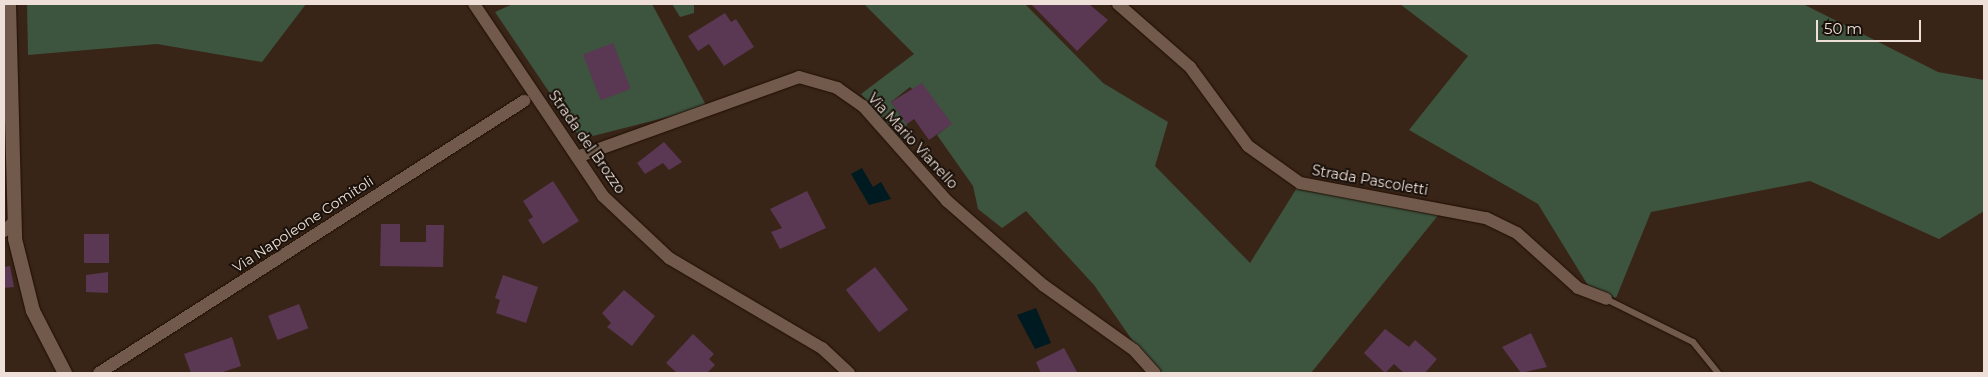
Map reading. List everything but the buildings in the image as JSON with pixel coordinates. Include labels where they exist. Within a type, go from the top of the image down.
[{"type":"main road","points":[[9,4],[12,120],[8,157],[13,207],[9,226],[34,311],[66,373]]},
{"type":"street","name":"Strada del Brozzo","points":[[474,4],[603,196],[669,258],[822,348],[849,373]]},
{"type":"street","name":"Strada Pascoletti","points":[[1118,4],[1190,67],[1248,146],[1300,183],[1486,218],[1517,233],[1578,288],[1606,299]]},
{"type":"street","name":"Via Mario Vianello","points":[[577,157],[799,77],[837,88],[863,106],[948,201],[1043,285],[1134,350],[1154,373]]},
{"type":"street","name":"Via Napoleone Comitoli","points":[[99,373],[524,101]]},
{"type":"lane","points":[[1606,299],[1693,342],[1718,373]]},
{"type":"green space","points":[[27,4],[306,4],[262,62],[157,44],[28,55]]},
{"type":"green space","points":[[513,4],[652,4],[707,107],[581,139],[495,12]]},
{"type":"green space","points":[[672,4],[694,4],[694,13],[680,17]]},
{"type":"green space","points":[[864,4],[1025,4],[1103,83],[1168,122],[1155,166],[1250,263],[1300,183],[1444,208],[1311,373],[1155,373],[1094,285],[1026,211],[1002,228],[978,209],[973,186],[937,135],[951,124],[910,87],[891,102],[907,124],[903,142],[861,94],[914,54]]},
{"type":"green space","points":[[1400,4],[1803,4],[1938,72],[1984,80],[1984,211],[1939,239],[1810,181],[1651,212],[1616,298],[1589,287],[1538,204],[1409,130],[1468,56]]},
{"type":"water","points":[[862,168],[873,187],[881,182],[891,199],[869,205],[851,174]]},
{"type":"water","points":[[1036,308],[1051,343],[1035,349],[1017,315]]}]
